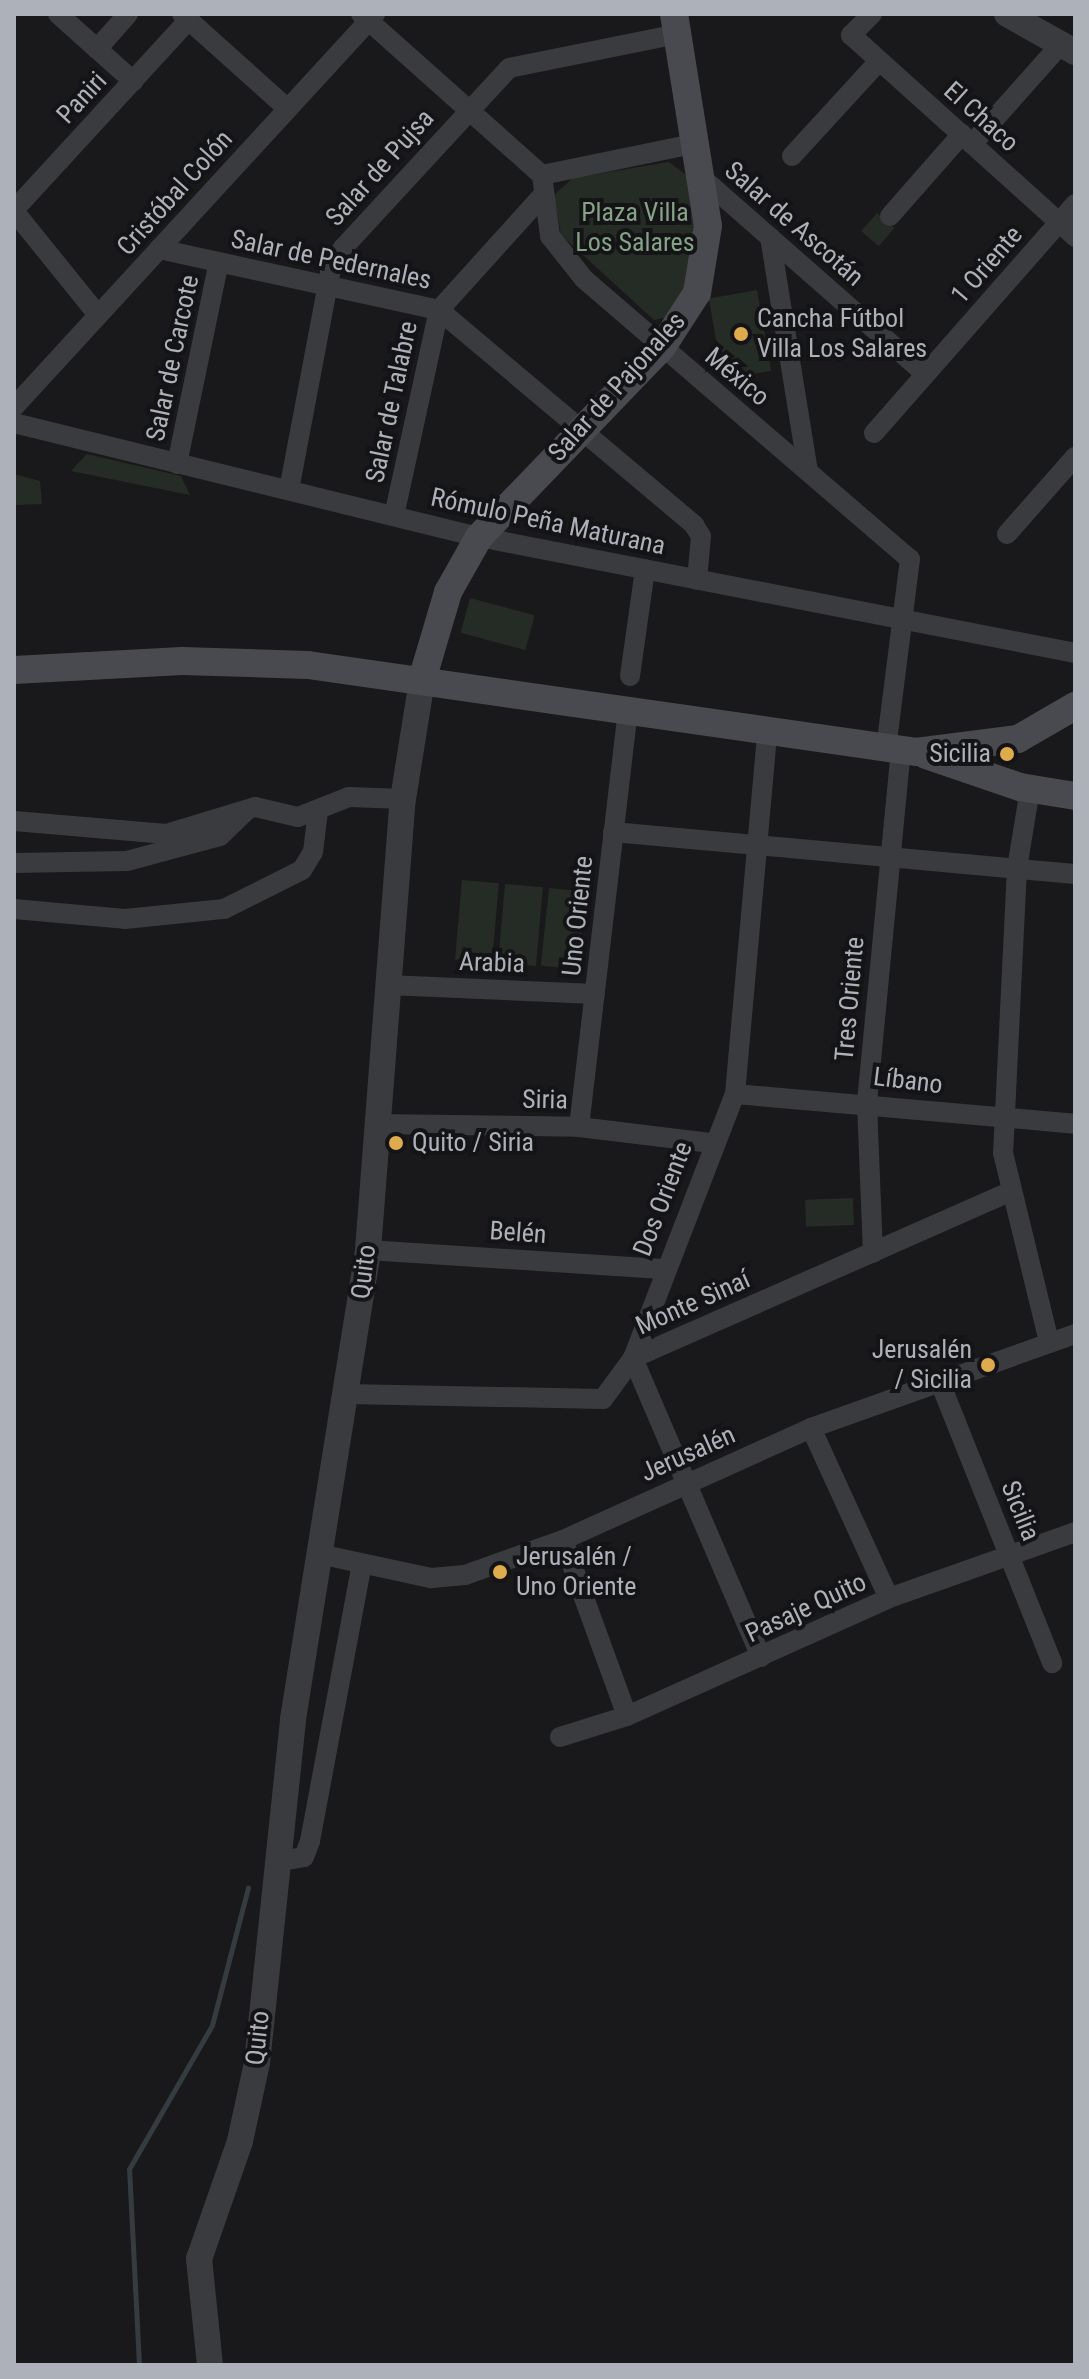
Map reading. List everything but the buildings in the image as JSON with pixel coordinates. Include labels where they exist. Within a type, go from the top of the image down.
[{"type":"main road","name":"Salar de Pajonales","points":[[422,680],[448,592],[479,537],[662,347],[702,277],[708,226],[676,24]]},
{"type":"main road","points":[[14,670],[257,662],[422,680],[767,734],[901,751],[1030,789],[1075,796]]},
{"type":"main road","points":[[901,751],[1018,739],[1075,706]]},
{"type":"street","points":[[58,14],[133,81]]},
{"type":"street","name":"Paniri","points":[[97,49],[128,14]]},
{"type":"street","name":"El Chaco","points":[[872,14],[851,35],[1075,237]]},
{"type":"street","points":[[890,216],[967,139],[1068,48],[1007,14]]},
{"type":"street","points":[[368,16],[542,175],[693,144]]},
{"type":"street","name":"Cristóbal Colón","points":[[14,407],[288,109],[368,16]]},
{"type":"street","points":[[185,17],[288,109]]},
{"type":"street","name":"Paniri","points":[[14,211],[133,81],[185,17]]},
{"type":"street","name":"Salar de Pujsa","points":[[289,490],[327,286],[343,248],[468,109],[514,66],[676,24]]},
{"type":"street","points":[[792,156],[879,61]]},
{"type":"street","name":"México","points":[[542,175],[542,196],[550,236],[567,262],[910,559],[904,622],[901,751]]},
{"type":"street","name":"Salar de Ascotán","points":[[700,176],[925,374]]},
{"type":"street","name":"Salar de Talabre","points":[[394,516],[439,310],[542,196]]},
{"type":"street","name":"1 Oriente","points":[[874,433],[1075,204]]},
{"type":"street","points":[[14,211],[98,315]]},
{"type":"street","points":[[770,237],[808,471]]},
{"type":"street","name":"Salar de Pedernales","points":[[159,249],[439,310],[584,428],[698,530],[697,580]]},
{"type":"street","name":"Salar de Carcote","points":[[177,464],[219,262]]},
{"type":"street","name":"Rómulo Peña Maturana","points":[[14,423],[479,537],[1075,653]]},
{"type":"street","points":[[1007,534],[1075,457]]},
{"type":"street","points":[[630,676],[645,569]]},
{"type":"street","name":"Quito","points":[[210,2365],[199,2259],[240,2141],[257,2063],[319,1554],[368,1250],[403,799],[422,680]]},
{"type":"street","name":"Uno Oriente","points":[[579,1127],[628,712]]},
{"type":"street","name":"Dos Oriente","points":[[633,1358],[712,1143],[735,1094],[753,841],[767,734]]},
{"type":"street","name":"Tres Oriente","points":[[873,1253],[867,1102],[901,751]]},
{"type":"street","points":[[1030,789],[1017,868],[1003,1118],[1012,1191],[1049,1342]]},
{"type":"street","points":[[14,821],[166,834],[247,810],[318,813],[349,797],[403,799]]},
{"type":"street","points":[[14,863],[127,861],[220,836],[247,810]]},
{"type":"street","points":[[14,909],[125,919],[224,909],[302,870],[313,852],[318,813]]},
{"type":"street","points":[[613,832],[753,841],[1075,874]]},
{"type":"street","name":"Arabia","points":[[388,985],[595,994]]},
{"type":"street","name":"Líbano","points":[[735,1094],[867,1102],[1075,1124]]},
{"type":"street","name":"Siria","points":[[376,1124],[579,1127],[712,1143]]},
{"type":"street","name":"Monte Sinaí","points":[[346,1394],[603,1399],[633,1358],[1012,1191]]},
{"type":"street","name":"Belén","points":[[368,1250],[665,1269]]},
{"type":"street","name":"Jerusalén","points":[[319,1554],[361,1568],[449,1578],[563,1540],[811,1428],[1075,1334]]},
{"type":"street","points":[[633,1358],[761,1657]]},
{"type":"street","name":"Sicilia","points":[[939,1380],[1052,1663]]},
{"type":"street","points":[[811,1428],[889,1598]]},
{"type":"street","name":"Pasaje Quito","points":[[560,1737],[627,1716],[889,1598],[1075,1532]]},
{"type":"street","points":[[563,1540],[627,1716]]},
{"type":"street","points":[[280,1861],[307,1851],[361,1568]]},
{"type":"green space","name":"Plaza Villa Los Salares","points":[[669,162],[689,177],[696,223],[686,286],[668,317],[654,320],[561,235],[554,195],[573,178]]},
{"type":"green space","points":[[877,213],[894,228],[879,246],[861,231]]},
{"type":"green space","name":"Cancha Fútbol Villa Los Salares","points":[[757,290],[771,371],[723,379],[709,299]]},
{"type":"green space","points":[[87,454],[181,476],[190,495],[71,471]]},
{"type":"green space","points":[[14,474],[40,481],[42,504],[14,505]]},
{"type":"green space","points":[[470,598],[535,615],[525,650],[461,633]]},
{"type":"green space","points":[[462,880],[499,883],[492,963],[455,960]]},
{"type":"green space","points":[[505,884],[543,887],[536,966],[498,963]]},
{"type":"green space","points":[[549,888],[586,892],[578,969],[541,966]]},
{"type":"green space","points":[[853,1198],[854,1225],[806,1227],[805,1200]]},
{"type":"waterway","points":[[139,2365],[129,2169],[212,2025],[248,1888]]},
{"type":"place","name":"Cancha Fútbol Villa Los Salares","points":[[741,334]]},
{"type":"place","name":"Sicilia","points":[[1007,754]]},
{"type":"place","name":"Quito / Siria","points":[[396,1143]]},
{"type":"place","name":"Jerusalén / Sicilia","points":[[988,1365]]},
{"type":"place","name":"Jerusalén / Uno Oriente","points":[[500,1572]]}]
